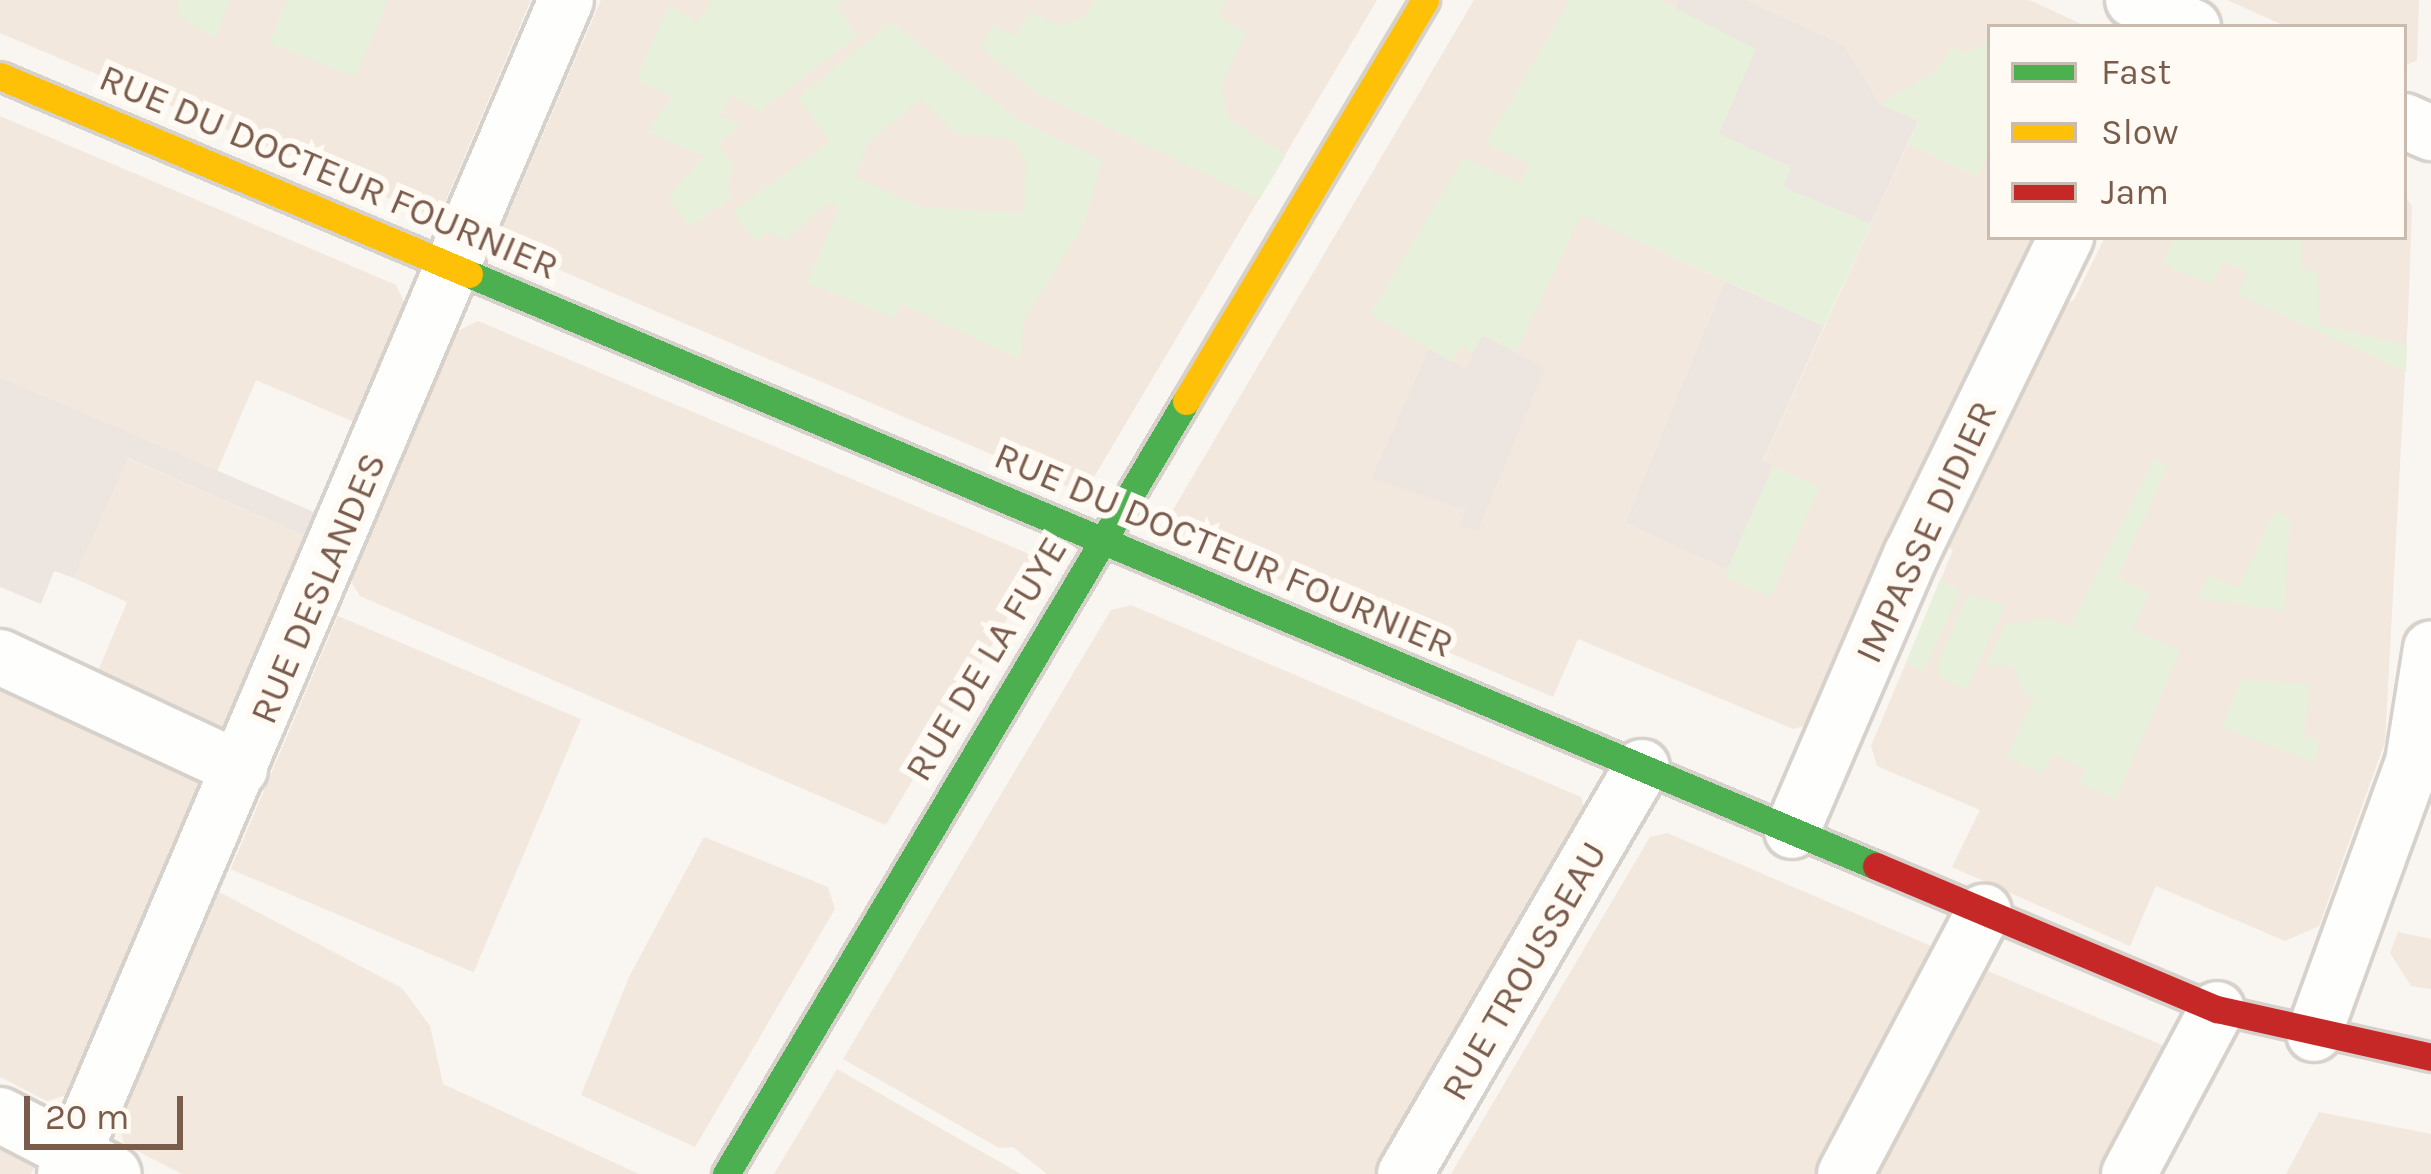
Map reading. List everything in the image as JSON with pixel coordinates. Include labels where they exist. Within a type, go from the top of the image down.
[{"type":"street","name":"RUE DESLANDES","points":[[84,1167],[239,769],[456,268],[566,0]]},
{"type":"street","name":"RUE DE LA FUYE","points":[[726,1174],[1426,0]]},
{"type":"street","points":[[2133,0],[2186,24]]},
{"type":"street","name":"RUE DU DOCTEUR FOURNIER","points":[[0,76],[2217,1009],[2431,1057]]},
{"type":"street","name":"IMPASSE DIDIER","points":[[1792,831],[1911,555],[2065,240]]},
{"type":"street","points":[[2314,1034],[2413,762],[2431,648]]},
{"type":"street","points":[[0,657],[239,769]]},
{"type":"street","name":"RUE TROUSSEAU","points":[[1405,1174],[1642,767]]},
{"type":"street","points":[[1844,1174],[1984,910]]},
{"type":"street","points":[[2129,1174],[2217,1009]]},
{"type":"street","points":[[0,1115],[84,1167]]},
{"type":"shaded area","points":[[0,0],[531,0],[438,219],[0,33]]},
{"type":"shaded area","points":[[601,0],[1377,0],[1091,482],[1073,489],[496,243]]},
{"type":"shaded area","points":[[1474,0],[1679,0],[1581,214],[1725,281],[1625,523],[1728,569],[1772,466],[1763,461],[1918,122],[1880,104],[1844,45],[1746,0],[2029,0],[2081,24],[1987,24],[1987,240],[2040,240],[1814,723],[1793,729],[1578,639],[1553,697],[1177,536],[1170,515]]},
{"type":"shaded area","points":[[1679,0],[1746,0],[1844,45],[1880,104],[1918,121],[1871,224],[1782,187],[1790,167],[1718,134],[1675,10]]},
{"type":"shaded area","points":[[2227,0],[2419,0],[2417,60],[2407,65],[2407,24],[2280,24]]},
{"type":"shaded area","points":[[0,116],[396,285],[405,304],[354,422],[256,380],[217,471],[0,377]]},
{"type":"shaded area","points":[[2407,198],[2412,206],[2385,742],[2319,926],[2285,941],[2156,886],[2130,946],[1952,867],[1980,810],[1877,766],[1871,746],[1953,550],[1943,543],[2060,305],[2074,300],[2104,240],[2407,240]]},
{"type":"shaded area","points":[[1725,281],[1824,326],[1763,460],[1773,466],[1729,570],[1625,523]]},
{"type":"shaded area","points":[[478,321],[1029,554],[1036,570],[886,825],[360,596],[351,581],[441,370],[458,331]]},
{"type":"shaded area","points":[[1482,335],[1545,368],[1477,532],[1460,525],[1466,510],[1372,478],[1429,349],[1466,369]]},
{"type":"shaded area","points":[[0,377],[316,513],[305,536],[128,458],[74,578],[54,571],[41,604],[0,587]]},
{"type":"shaded area","points":[[127,458],[305,536],[214,749],[90,690],[127,602],[74,578]]},
{"type":"shaded area","points":[[1131,605],[1581,797],[1587,820],[1377,1174],[1047,1174],[1013,1147],[999,1148],[843,1059],[1111,610]]},
{"type":"shaded area","points":[[338,616],[581,719],[474,972],[231,869]]},
{"type":"shaded area","points":[[0,664],[208,764],[66,1095],[47,1101],[0,1077]]},
{"type":"shaded area","points":[[1667,833],[1938,949],[1820,1174],[1451,1174],[1650,837]]},
{"type":"shaded area","points":[[704,837],[828,887],[835,909],[695,1147],[581,1095],[630,975]]},
{"type":"shaded area","points":[[219,892],[402,988],[430,1026],[443,1084],[639,1174],[182,1174],[124,1144],[118,1124]]},
{"type":"shaded area","points":[[2398,932],[2431,939],[2431,989],[2411,986],[2390,953]]},
{"type":"shaded area","points":[[1967,962],[2176,1051],[2111,1174],[1855,1174]]},
{"type":"shaded area","points":[[837,1069],[961,1140],[1021,1174],[774,1174]]},
{"type":"shaded area","points":[[2319,1112],[2431,1134],[2431,1174],[2286,1174]]},
{"type":"shaded area","points":[[0,1149],[35,1167],[31,1174],[0,1174]]},
{"type":"green space","points":[[179,0],[230,0],[215,38],[177,15]]},
{"type":"green space","points":[[287,0],[388,0],[355,77],[269,43]]},
{"type":"green space","points":[[712,0],[846,0],[837,7],[857,36],[759,111],[731,95],[720,116],[740,125],[718,144],[734,168],[726,187],[733,197],[689,227],[668,198],[704,156],[647,132],[672,96],[636,80],[669,5],[698,22]]},
{"type":"green space","points":[[1096,0],[1226,0],[1217,15],[1246,33],[1221,86],[1227,118],[1286,155],[1259,200],[1037,93],[980,47],[994,24],[1015,37],[1030,12],[1058,25],[1083,18]]},
{"type":"green space","points":[[1570,0],[1659,0],[1756,49],[1719,134],[1791,168],[1783,187],[1871,224],[1824,326],[1581,215],[1516,352],[1482,335],[1474,352],[1460,346],[1452,362],[1370,314],[1464,157],[1521,184],[1529,164],[1486,144]]},
{"type":"green space","points":[[891,22],[1020,121],[1102,160],[1084,224],[1024,320],[1020,359],[901,304],[894,318],[807,282],[839,208],[830,202],[787,239],[767,233],[756,241],[732,211],[830,142],[798,98]],"holes":[[[921,99],[956,134],[1012,139],[1025,160],[1024,213],[922,207],[854,177],[867,143]]]},
{"type":"green space","points":[[1987,42],[1987,155],[1977,177],[1908,144],[1918,121],[1880,104],[1936,71],[1952,47],[1966,53]]},
{"type":"green space","points":[[2174,240],[2302,240],[2302,268],[2318,273],[2320,325],[2407,345],[2406,372],[2238,294],[2247,272],[2223,262],[2210,285],[2163,263]]},
{"type":"green space","points":[[2154,459],[2168,465],[2117,578],[2149,593],[2133,629],[2180,651],[2116,799],[2080,784],[2086,770],[2053,754],[2042,774],[2007,756],[2034,699],[2021,691],[2015,667],[1985,666],[2006,625],[2048,618],[2070,627]]},
{"type":"green space","points":[[1773,466],[1820,487],[1770,597],[1724,577]]},
{"type":"green space","points":[[2275,511],[2290,518],[2284,611],[2198,598],[2208,575],[2238,588]]},
{"type":"green space","points":[[1940,580],[1960,591],[1924,671],[1906,663]]},
{"type":"green space","points":[[1969,594],[2005,605],[1966,690],[1938,676],[1938,662]]},
{"type":"green space","points":[[2242,679],[2309,685],[2304,737],[2318,739],[2316,763],[2222,727]]},
{"type":"traffic: fast","points":[[469,274],[1876,866]]},
{"type":"traffic: fast","points":[[726,1174],[1186,401]]},
{"type":"traffic: slow","points":[[1186,401],[1425,0]]},
{"type":"traffic: slow","points":[[0,76],[469,274]]},
{"type":"traffic: jam","points":[[1876,866],[2217,1009],[2431,1057]]}]
